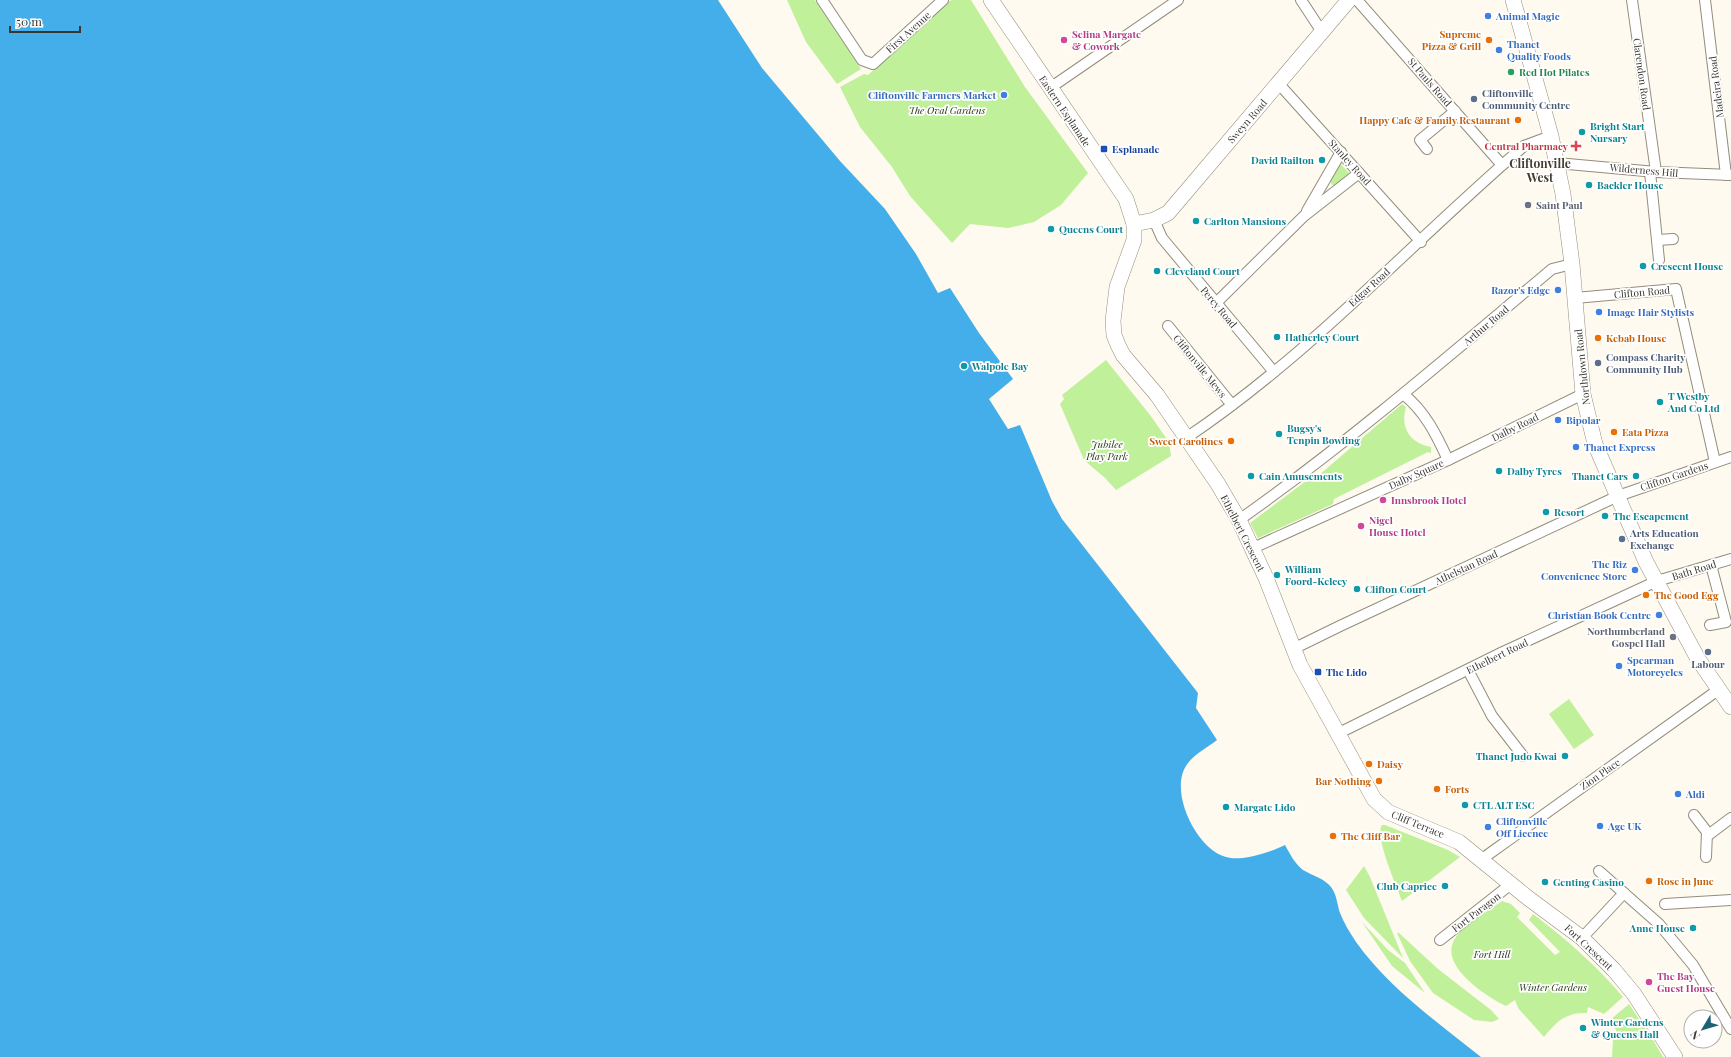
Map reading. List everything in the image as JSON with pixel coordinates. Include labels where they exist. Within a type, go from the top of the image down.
[{"type":"main road","name":"Eastern Esplanade","points":[[991,0],[1126,199],[1134,224]]},
{"type":"main road","name":"Sweyn Road","points":[[1134,224],[1154,220],[1168,212],[1279,84],[1349,0]]},
{"type":"main road","name":"Northdown Road","points":[[1513,0],[1551,136],[1557,163],[1572,264],[1583,394],[1595,444],[1646,562],[1698,658],[1718,690],[1731,707]]},
{"type":"main road","name":"Ethelbert Crescent","points":[[1134,224],[1132,249],[1118,281],[1113,321],[1114,335],[1123,355],[1157,395],[1218,484],[1239,520],[1253,548],[1293,649],[1353,758]]},
{"type":"main road","name":"Cliff Terrace","points":[[1353,758],[1374,799],[1384,809],[1459,842],[1482,859]]},
{"type":"main road","name":"Fort Crescent","points":[[1482,859],[1511,884],[1582,938],[1614,970],[1634,994],[1675,1057]]},
{"type":"street","name":"First Avenue","points":[[822,0],[862,60],[872,64],[943,0]]},
{"type":"street","points":[[1050,88],[1178,0]]},
{"type":"street","points":[[1301,0],[1322,32]]},
{"type":"street","name":"St Pauls Road","points":[[1357,0],[1502,164]]},
{"type":"street","name":"Clarendon Road","points":[[1632,0],[1653,172],[1659,260]]},
{"type":"street","name":"Madeira Road","points":[[1705,0],[1728,175]]},
{"type":"street","name":"Stanley Road","points":[[1279,84],[1421,242]]},
{"type":"street","points":[[1427,149],[1420,140],[1455,111]]},
{"type":"street","name":"Edgar Road","points":[[1186,438],[1232,405],[1274,372],[1421,242],[1502,164],[1524,146],[1551,136]]},
{"type":"street","points":[[1304,216],[1341,152]]},
{"type":"street","name":"Wilderness Hill","points":[[1557,163],[1653,172],[1728,175]]},
{"type":"street","points":[[1216,303],[1304,216],[1360,173]]},
{"type":"street","name":"Percy Road","points":[[1154,220],[1162,238],[1274,372]]},
{"type":"street","points":[[1658,240],[1673,239]]},
{"type":"street","name":"Arthur Road","points":[[1403,394],[1552,270],[1572,264]]},
{"type":"street","name":"Clifton Road","points":[[1575,298],[1676,289],[1715,462]]},
{"type":"street","name":"Cliftonville Mews","points":[[1168,326],[1232,405]]},
{"type":"street","points":[[1239,520],[1279,492],[1403,394]]},
{"type":"street","name":"Dalby Square","points":[[1253,548],[1448,460],[1427,420],[1412,401],[1403,394]]},
{"type":"street","name":"Dalby Road","points":[[1448,460],[1583,394]]},
{"type":"street","name":"Clifton Gardens","points":[[1618,496],[1731,457]]},
{"type":"street","name":"Athelstan Road","points":[[1293,649],[1618,496]]},
{"type":"street","name":"Bath Road","points":[[1657,581],[1731,559]]},
{"type":"street","points":[[1710,565],[1726,622],[1710,625]]},
{"type":"street","name":"Ethelbert Road","points":[[1339,733],[1468,670],[1657,581]]},
{"type":"street","points":[[1468,670],[1492,716],[1523,756]]},
{"type":"street","name":"Zion Place","points":[[1482,859],[1718,690]]},
{"type":"street","points":[[1694,815],[1707,832],[1706,857]]},
{"type":"street","points":[[1707,836],[1731,818]]},
{"type":"street","points":[[1599,872],[1659,924],[1693,965],[1731,1029]]},
{"type":"street","name":"Fort Paragon","points":[[1440,940],[1511,884]]},
{"type":"street","points":[[1582,938],[1624,893]]},
{"type":"street","points":[[1665,904],[1731,900]]},
{"type":"green space","points":[[787,0],[815,0],[861,69],[837,84],[806,42]]},
{"type":"green space","name":"The Oval Gardens","points":[[952,0],[971,0],[1025,87],[1088,173],[1061,205],[1034,222],[1008,228],[970,224],[952,243],[910,196],[892,167],[860,127],[840,87],[864,74],[868,75],[947,2]]},
{"type":"green space","points":[[1340,163],[1350,174],[1336,185],[1332,185],[1330,181]]},
{"type":"green space","name":"Jubilee Play Park","points":[[1106,360],[1150,415],[1169,442],[1171,456],[1116,490],[1105,478],[1084,460],[1060,404],[1064,399],[1062,395]]},
{"type":"green space","points":[[1402,404],[1406,407],[1404,422],[1408,433],[1417,442],[1431,447],[1431,453],[1428,452],[1334,499],[1333,504],[1258,538],[1250,523],[1314,475],[1319,475]]},
{"type":"green space","points":[[1569,699],[1594,735],[1574,749],[1549,714]]},
{"type":"green space","points":[[1382,825],[1448,850],[1460,857],[1402,901],[1383,850],[1380,831]]},
{"type":"green space","points":[[1364,866],[1370,877],[1403,958],[1364,918],[1346,890]]},
{"type":"green space","points":[[1502,901],[1511,904],[1520,913],[1517,917],[1555,955],[1560,952],[1529,920],[1533,914],[1580,953],[1623,997],[1604,1014],[1588,1007],[1587,1013],[1567,1016],[1557,1023],[1544,1037],[1518,1008],[1515,1000],[1506,1006],[1476,987],[1457,968],[1452,958],[1452,947],[1459,933],[1477,918]]},
{"type":"green space","points":[[1362,922],[1388,950],[1405,963],[1425,993],[1392,966]]},
{"type":"green space","points":[[1397,933],[1399,933],[1438,969],[1491,1010],[1499,1019],[1492,1022],[1474,1020],[1433,993],[1410,961]]},
{"type":"green space","points":[[1629,1004],[1663,1057],[1612,1057],[1613,1039],[1617,1037],[1616,1030],[1610,1020]]},
{"type":"water","points":[[0,0],[718,0],[762,68],[840,161],[885,209],[916,254],[938,293],[950,288],[979,333],[1013,379],[989,399],[1008,429],[1020,425],[1052,501],[1062,519],[1198,693],[1196,708],[1217,740],[1191,760],[1182,774],[1181,788],[1183,802],[1195,831],[1204,843],[1215,852],[1232,858],[1256,856],[1285,845],[1300,868],[1322,879],[1331,887],[1336,896],[1340,913],[1349,932],[1369,959],[1414,1004],[1481,1057],[0,1057]]},
{"type":"place","name":"Animal Magic","points":[[1488,16]]},
{"type":"place","name":"Selina Margate & Cowork","points":[[1064,40]]},
{"type":"place","name":"Supreme Pizza & Grill","points":[[1489,40]]},
{"type":"place","name":"Thanet Quality Foods","points":[[1499,50]]},
{"type":"place","name":"Red Hot Pilates","points":[[1511,72]]},
{"type":"place","name":"Cliftonville Farmers Market","points":[[1004,95]]},
{"type":"place","name":"Cliftonville Community Centre","points":[[1474,99]]},
{"type":"place","name":"Happy Cafe & Family Restaurant","points":[[1518,120]]},
{"type":"place","name":"Bright Start Nursary","points":[[1582,132]]},
{"type":"place","name":"Central Pharmacy","points":[[1576,146]]},
{"type":"place","name":"Esplanade","points":[[1104,149]]},
{"type":"place","name":"David Railton","points":[[1322,160]]},
{"type":"place","name":"Backler House","points":[[1589,185]]},
{"type":"place","name":"Saint Paul","points":[[1528,205]]},
{"type":"place","name":"Carlton Mansions","points":[[1196,221]]},
{"type":"place","name":"Queens Court","points":[[1051,229]]},
{"type":"place","name":"Crescent House","points":[[1643,266]]},
{"type":"place","name":"Cleveland Court","points":[[1157,271]]},
{"type":"place","name":"Razor's Edge","points":[[1558,290]]},
{"type":"place","name":"Image Hair Stylists","points":[[1599,312]]},
{"type":"place","name":"Hatherley Court","points":[[1277,337]]},
{"type":"place","name":"Kebab House","points":[[1598,338]]},
{"type":"place","name":"Compass Charity Community Hub","points":[[1598,363]]},
{"type":"place","name":"Walpole Bay","points":[[964,366]]},
{"type":"place","name":"T Westby And Co Ltd","points":[[1660,402]]},
{"type":"place","name":"Bipolar","points":[[1558,420]]},
{"type":"place","name":"Eata Pizza","points":[[1614,432]]},
{"type":"place","name":"Bugsy's Tenpin Bowling","points":[[1279,434]]},
{"type":"place","name":"Sweet Carolines","points":[[1231,441]]},
{"type":"place","name":"Thanet Express","points":[[1576,447]]},
{"type":"place","name":"Dalby Tyres","points":[[1499,471]]},
{"type":"place","name":"Cain Amusements","points":[[1251,476]]},
{"type":"place","name":"Thanet Cars","points":[[1636,476]]},
{"type":"place","name":"Innsbrook Hotel","points":[[1383,500]]},
{"type":"place","name":"Resort","points":[[1546,512]]},
{"type":"place","name":"The Escapement","points":[[1605,516]]},
{"type":"place","name":"Nigel House Hotel","points":[[1361,526]]},
{"type":"place","name":"Arts Education Exchange","points":[[1622,539]]},
{"type":"place","name":"The Riz Convenience Store","points":[[1635,570]]},
{"type":"place","name":"William Foord-Kelcey","points":[[1277,575]]},
{"type":"place","name":"Clifton Court","points":[[1357,589]]},
{"type":"place","name":"The Good Egg","points":[[1646,595]]},
{"type":"place","name":"Christian Book Centre","points":[[1659,615]]},
{"type":"place","name":"Northumberland Gospel Hall","points":[[1673,637]]},
{"type":"place","name":"Labour","points":[[1708,652]]},
{"type":"place","name":"Spearman Motorcycles","points":[[1619,666]]},
{"type":"place","name":"The Lido","points":[[1318,672]]},
{"type":"place","name":"Thanet Judo Kwai","points":[[1565,756]]},
{"type":"place","name":"Daisy","points":[[1369,764]]},
{"type":"place","name":"Bar Nothing","points":[[1379,781]]},
{"type":"place","name":"Forts","points":[[1437,789]]},
{"type":"place","name":"Aldi","points":[[1678,794]]},
{"type":"place","name":"CTL ALT ESC","points":[[1465,805]]},
{"type":"place","name":"Margate Lido","points":[[1226,807]]},
{"type":"place","name":"Age UK","points":[[1600,826]]},
{"type":"place","name":"Cliftonville Off Licence","points":[[1488,827]]},
{"type":"place","name":"The Cliff Bar","points":[[1333,836]]},
{"type":"place","name":"Rose in June","points":[[1649,881]]},
{"type":"place","name":"Genting Casino","points":[[1545,882]]},
{"type":"place","name":"Club Caprice","points":[[1445,886]]},
{"type":"place","name":"Anne House","points":[[1693,928]]},
{"type":"place","name":"The Bay Guest House","points":[[1649,982]]},
{"type":"place","name":"Winter Gardens & Queens Hall","points":[[1583,1028]]},
{"type":"district","name":"Cliftonville West","points":[[1540,171]]},
{"type":"park label","name":"Fort Hill","points":[[1492,954]]},
{"type":"park label","name":"Winter Gardens","points":[[1553,987]]}]
